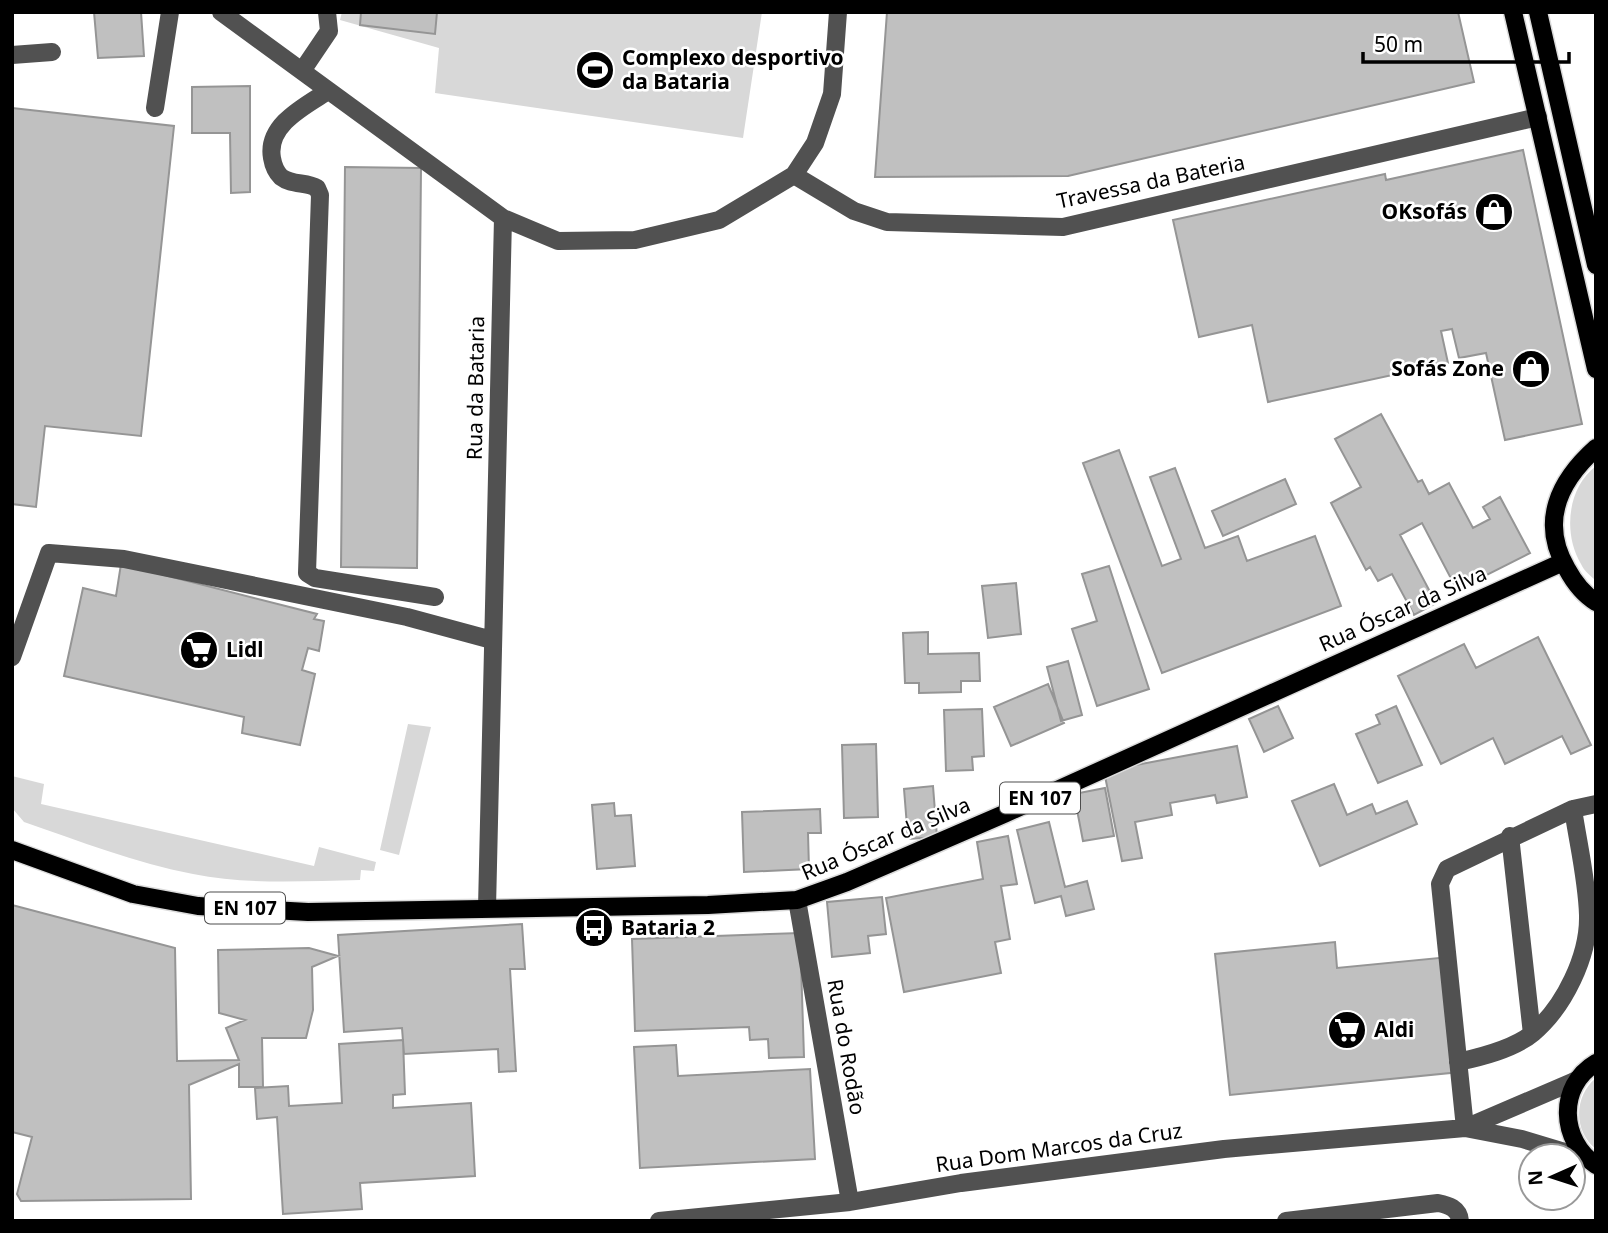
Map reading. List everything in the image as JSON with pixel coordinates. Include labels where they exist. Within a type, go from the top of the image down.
[{"type":"main road","points":[[1513,12],[1596,369]]},
{"type":"main road","points":[[1538,12],[1596,265]]},
{"type":"main road","points":[[1596,448],[1577,465],[1563,487],[1553,513],[1554,539],[1563,562],[1575,583],[1596,601]]},
{"type":"main road","name":"Rua Óscar da Silva","points":[[12,850],[133,894],[198,906],[308,912],[708,905],[797,900],[847,882],[1004,814],[1563,562]]},
{"type":"main road","points":[[1590,1161],[1575,1144],[1568,1129],[1567,1112],[1570,1095],[1577,1080],[1596,1063]]},
{"type":"street","points":[[155,108],[170,12]]},
{"type":"street","points":[[221,12],[502,218],[558,241],[635,240],[719,220],[794,175],[816,143],[832,94],[838,12]]},
{"type":"street","points":[[302,71],[328,31],[327,12]]},
{"type":"street","points":[[12,55],[52,52]]},
{"type":"street","points":[[328,90],[288,117],[270,148],[273,165],[282,178],[298,184],[311,184],[317,188],[320,195],[307,573],[315,578],[435,597]]},
{"type":"street","name":"Travessa da Bateria","points":[[794,175],[854,211],[887,222],[1063,227],[1538,117]]},
{"type":"street","name":"Rua da Bataria","points":[[487,908],[502,218]]},
{"type":"street","points":[[12,657],[49,552],[124,559],[407,617],[492,640]]},
{"type":"street","points":[[1465,1129],[1440,884],[1447,869],[1510,836],[1573,808],[1596,804]]},
{"type":"street","points":[[1458,1062],[1490,1055],[1532,1034],[1563,1000],[1581,962],[1588,916],[1573,808]]},
{"type":"street","points":[[1510,836],[1532,1034]]},
{"type":"street","name":"Rua do Rodão","points":[[797,900],[850,1202]]},
{"type":"street","name":"Rua Dom Marcos da Cruz","points":[[1465,1129],[1577,1080]]},
{"type":"street","name":"Rua Dom Marcos da Cruz","points":[[659,1221],[850,1202],[961,1183],[1224,1149],[1465,1129],[1543,1144],[1590,1161]]},
{"type":"street","points":[[1286,1221],[1438,1203],[1451,1205],[1460,1216],[1460,1221]]},
{"type":"shaded area","name":"Complexo desportivo da Bataria","points":[[342,12],[762,12],[743,138],[435,93],[439,48],[340,20]]},
{"type":"shaded area","points":[[1596,466],[1596,581],[1584,569],[1575,552],[1570,526],[1579,486]]},
{"type":"shaded area","points":[[408,724],[431,727],[399,855],[380,850]]},
{"type":"shaded area","points":[[12,776],[44,784],[41,804],[314,866],[319,847],[376,862],[374,871],[361,870],[360,880],[255,881],[193,874],[150,864],[24,822],[12,808]]},
{"type":"shaded area","points":[[1596,1078],[1596,1149],[1583,1133],[1579,1114],[1583,1094]]},
{"type":"building","points":[[94,12],[141,12],[144,56],[98,58]]},
{"type":"building","points":[[361,12],[437,12],[435,34],[360,25]]},
{"type":"building","points":[[887,12],[1458,12],[1474,82],[1068,176],[875,177]]},
{"type":"building","points":[[250,86],[250,192],[231,193],[230,133],[192,133],[192,87]]},
{"type":"building","points":[[12,108],[174,126],[141,436],[45,426],[36,507],[12,504]]},
{"type":"building","points":[[1523,150],[1582,424],[1505,440],[1486,353],[1459,358],[1452,329],[1441,331],[1448,363],[1268,402],[1252,325],[1199,337],[1173,220],[1385,174],[1386,180]]},
{"type":"building","points":[[345,167],[421,168],[417,568],[341,567]]},
{"type":"building","points":[[1381,414],[1418,482],[1422,480],[1429,494],[1449,483],[1473,528],[1490,519],[1483,507],[1500,497],[1530,553],[1457,590],[1422,523],[1400,535],[1436,603],[1414,615],[1392,574],[1378,581],[1370,567],[1366,570],[1331,503],[1361,487],[1335,439]]},
{"type":"building","points":[[1119,450],[1162,566],[1181,559],[1150,477],[1175,468],[1205,548],[1238,536],[1247,561],[1315,536],[1341,606],[1162,673],[1083,463]]},
{"type":"building","points":[[1285,479],[1296,504],[1223,536],[1212,511]]},
{"type":"building","points":[[121,564],[317,614],[314,619],[324,621],[319,651],[308,648],[302,670],[315,674],[300,745],[242,733],[244,717],[64,676],[83,588],[116,596]]},
{"type":"building","points":[[1109,566],[1149,689],[1097,706],[1072,629],[1097,621],[1082,574]]},
{"type":"building","points":[[1016,583],[1021,634],[988,638],[982,586]]},
{"type":"building","points":[[928,632],[928,654],[979,653],[980,681],[961,681],[961,692],[919,693],[919,683],[905,683],[903,633]]},
{"type":"building","points":[[1538,637],[1591,745],[1571,754],[1562,736],[1505,764],[1493,738],[1441,764],[1398,676],[1464,644],[1476,668]]},
{"type":"building","points":[[1068,661],[1082,715],[1061,721],[1047,667]]},
{"type":"building","points":[[1048,684],[1064,723],[1011,746],[994,707]]},
{"type":"building","points":[[1278,706],[1293,738],[1264,752],[1249,719]]},
{"type":"building","points":[[1396,706],[1422,765],[1378,783],[1356,734],[1380,724],[1376,715]]},
{"type":"building","points":[[982,709],[984,756],[972,757],[973,770],[946,771],[944,710]]},
{"type":"building","points":[[876,744],[878,817],[844,818],[842,745]]},
{"type":"building","points":[[1237,746],[1247,797],[1217,803],[1215,795],[1170,803],[1172,815],[1135,822],[1142,858],[1122,861],[1104,771]]},
{"type":"building","points":[[1334,784],[1347,815],[1372,804],[1376,814],[1407,801],[1417,824],[1320,866],[1292,801]]},
{"type":"building","points":[[933,786],[937,837],[908,839],[904,789]]},
{"type":"building","points":[[1105,788],[1114,836],[1083,841],[1074,794]]},
{"type":"building","points":[[614,803],[615,816],[631,815],[635,866],[597,869],[592,805]]},
{"type":"building","points":[[820,809],[821,833],[808,833],[809,869],[744,872],[742,812]]},
{"type":"building","points":[[1049,822],[1065,887],[1087,881],[1094,909],[1066,916],[1061,896],[1035,903],[1017,830]]},
{"type":"building","points":[[1008,836],[1017,884],[1001,886],[1010,939],[995,942],[1001,973],[904,992],[886,898],[983,879],[977,842]]},
{"type":"building","points":[[882,897],[886,934],[868,936],[870,953],[832,957],[827,902]]},
{"type":"building","points":[[12,905],[175,948],[177,1061],[239,1060],[226,1028],[245,1020],[219,1013],[218,950],[309,948],[338,956],[312,967],[313,1010],[306,1038],[262,1038],[263,1087],[239,1087],[239,1064],[189,1085],[191,1199],[21,1201],[17,1194],[32,1137],[12,1132]]},
{"type":"building","points":[[522,924],[525,969],[510,969],[516,1071],[499,1072],[498,1049],[404,1054],[402,1028],[344,1032],[338,935]]},
{"type":"building","points":[[800,933],[804,1057],[769,1058],[768,1039],[750,1040],[749,1027],[635,1031],[632,939]]},
{"type":"building","points":[[1335,942],[1337,968],[1449,957],[1460,1072],[1230,1095],[1215,954]]},
{"type":"building","points":[[403,1040],[405,1094],[393,1095],[393,1108],[471,1103],[475,1176],[360,1183],[362,1209],[283,1214],[277,1117],[257,1119],[255,1088],[288,1086],[289,1106],[342,1103],[339,1044]]},
{"type":"building","points":[[676,1045],[678,1076],[810,1069],[815,1159],[640,1168],[634,1047]]},
{"type":"place","name":"Complexo desportivo da Bataria","points":[[595,70]]},
{"type":"place","name":"OKsofás","points":[[1494,212]]},
{"type":"place","name":"Sofás Zone","points":[[1531,369]]},
{"type":"place","name":"Lidl","points":[[199,650]]},
{"type":"place","name":"Bataria 2","points":[[594,928]]},
{"type":"place","name":"Aldi","points":[[1347,1030]]}]
